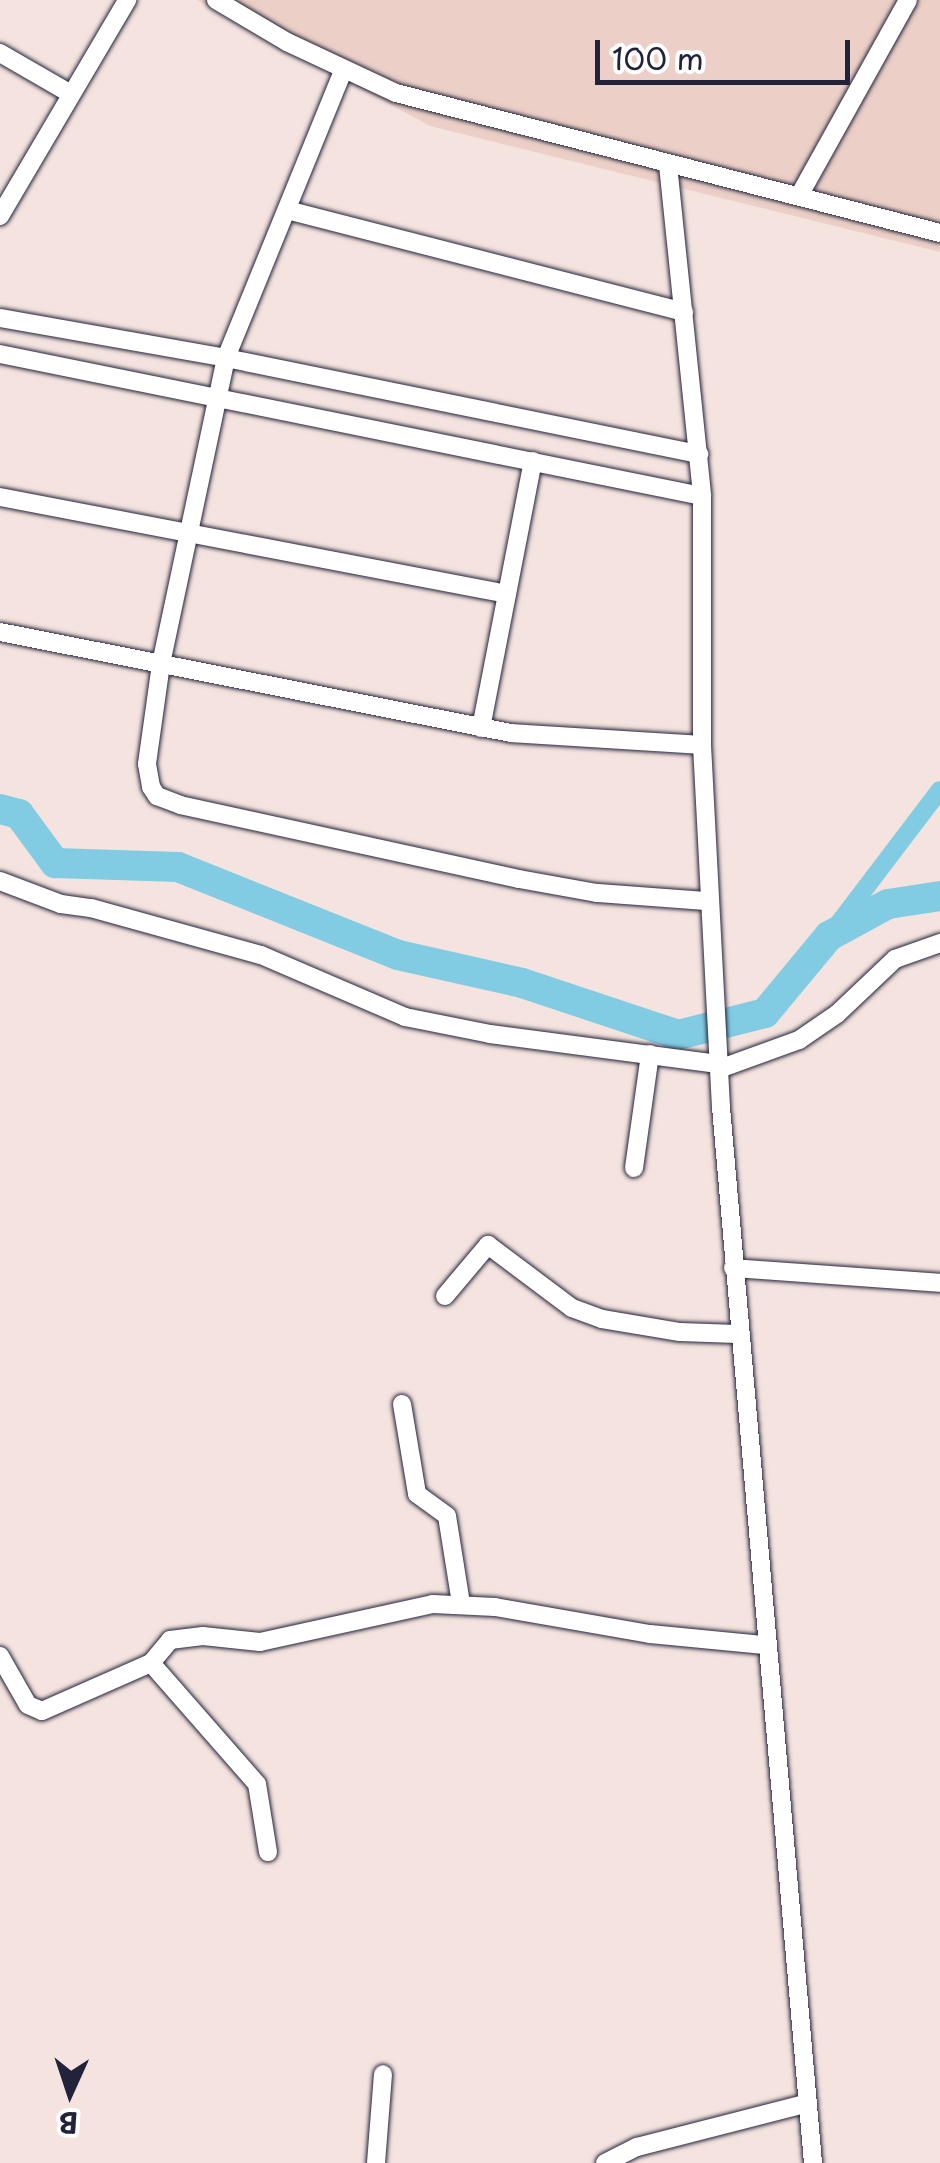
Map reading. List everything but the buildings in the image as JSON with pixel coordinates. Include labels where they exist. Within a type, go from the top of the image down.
[{"type":"street","points":[[2,208],[127,0]]},
{"type":"street","points":[[216,0],[343,71],[444,108],[940,233]]},
{"type":"street","points":[[799,196],[908,0]]},
{"type":"street","points":[[0,53],[71,94]]},
{"type":"street","points":[[343,71],[226,358],[160,664],[146,777],[157,796],[168,801],[532,882],[598,893],[708,901]]},
{"type":"street","points":[[668,165],[702,496],[702,745],[718,1063],[738,1334],[813,2163]]},
{"type":"street","points":[[287,210],[684,312]]},
{"type":"street","points":[[0,318],[226,358],[699,454]]},
{"type":"street","points":[[0,354],[702,496]]},
{"type":"street","points":[[480,728],[533,461]]},
{"type":"street","points":[[0,496],[506,594]]},
{"type":"street","points":[[0,632],[480,728],[555,738],[702,745]]},
{"type":"street","points":[[0,881],[61,904],[91,908],[261,955],[404,1017],[490,1034],[718,1063],[800,1040],[837,1014],[894,959],[940,943]]},
{"type":"street","points":[[634,1168],[650,1054]]},
{"type":"street","points":[[446,1296],[488,1245],[572,1308],[602,1320],[667,1331],[738,1334]]},
{"type":"street","points":[[733,1268],[940,1284]]},
{"type":"street","points":[[402,1404],[417,1494],[447,1516],[461,1603]]},
{"type":"street","points":[[0,1656],[28,1705],[42,1711],[151,1663],[164,1643],[178,1639],[260,1642],[400,1610],[461,1603],[650,1634],[766,1645]]},
{"type":"street","points":[[151,1663],[257,1784],[268,1852]]},
{"type":"street","points":[[376,2163],[383,2074]]},
{"type":"street","points":[[605,2163],[637,2147],[805,2104]]},
{"type":"shaded area","points":[[197,0],[940,0],[940,252],[430,126]]},
{"type":"waterway","points":[[829,936],[940,790]]},
{"type":"waterway","points":[[0,809],[19,814],[55,863],[178,867],[398,955],[522,983],[678,1035],[765,1013],[829,936],[888,904],[940,896]]}]
